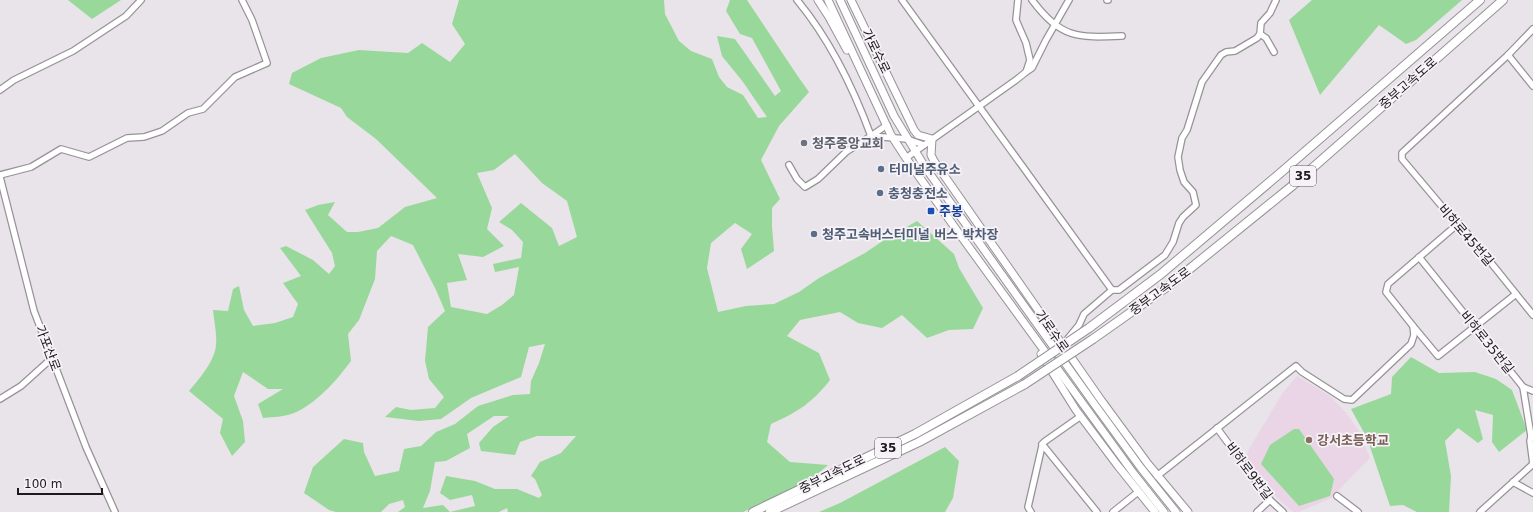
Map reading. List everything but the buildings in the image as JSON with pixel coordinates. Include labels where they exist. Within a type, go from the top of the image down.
[{"type":"highway","name":"중부고속도로","points":[[753,512],[915,434],[1018,376],[1089,328],[1161,274],[1480,0]]},
{"type":"highway","name":"중부고속도로","points":[[770,512],[919,442],[1025,384],[1093,339],[1171,284],[1292,186],[1503,0]]},
{"type":"main road","name":"가로수로","points":[[818,0],[868,85]]},
{"type":"main road","name":"가로수로","points":[[828,0],[886,125],[906,158],[1134,474],[1164,512]]},
{"type":"main road","name":"가로수로","points":[[840,0],[894,116],[907,139],[967,227],[1095,405],[1176,512]]},
{"type":"main road","name":"가로수로","points":[[851,0],[918,135]]},
{"type":"main road","points":[[918,135],[932,139],[931,156]]},
{"type":"main road","name":"가로수로","points":[[931,156],[1062,345],[1157,476],[1188,512]]},
{"type":"main road","points":[[1020,317],[1036,346],[1081,416],[1138,492],[1155,512]]},
{"type":"street","points":[[0,90],[14,80],[73,51],[126,16],[141,0]]},
{"type":"street","points":[[0,176],[31,167],[61,149],[89,157],[127,138],[144,137],[162,131],[188,113],[203,109],[235,77],[267,63],[252,20],[242,0]]},
{"type":"street","points":[[797,0],[819,28],[846,75],[871,136]]},
{"type":"street","points":[[902,0],[1112,290]]},
{"type":"street","points":[[1018,0],[1016,20],[1026,43],[1030,60],[1026,72]]},
{"type":"street","points":[[1032,0],[1055,25],[1068,32],[1089,37],[1122,36]]},
{"type":"street","points":[[906,158],[1032,68],[1046,40],[1070,0]]},
{"type":"street","points":[[1062,345],[1079,325],[1084,314],[1112,290],[1119,290],[1165,255],[1173,242],[1179,223],[1196,205],[1193,192],[1184,182],[1178,157],[1182,138],[1187,130],[1202,82],[1221,55],[1226,52],[1235,51],[1257,38],[1260,34],[1261,23],[1270,13],[1276,0]]},
{"type":"street","points":[[1533,29],[1508,55],[1533,86]]},
{"type":"street","points":[[1260,34],[1266,38],[1274,52]]},
{"type":"street","name":"비하로45번길","points":[[1508,55],[1402,153],[1402,159],[1450,216],[1458,223],[1533,315]]},
{"type":"street","points":[[789,165],[797,179],[805,187],[818,179],[846,152],[886,125]]},
{"type":"street","name":"가로수로","points":[[918,135],[931,156]]},
{"type":"street","points":[[871,136],[907,139],[924,145]]},
{"type":"street","name":"가포산로","points":[[0,176],[30,298],[86,447],[115,512]]},
{"type":"street","points":[[1458,223],[1388,284],[1386,292],[1413,326],[1438,356],[1516,294]]},
{"type":"street","name":"비하로35번길","points":[[1419,257],[1523,387],[1532,436],[1530,441],[1533,464]]},
{"type":"street","points":[[1157,476],[1296,366],[1302,372],[1344,400],[1352,400],[1411,344],[1414,335],[1413,326]]},
{"type":"street","points":[[0,399],[21,386],[52,358]]},
{"type":"street","points":[[1523,387],[1533,391]]},
{"type":"street","points":[[1031,512],[1028,506],[1042,444],[1081,416]]},
{"type":"street","name":"비하로9번길","points":[[1217,428],[1270,500],[1283,512]]},
{"type":"street","points":[[1042,444],[1097,512]]},
{"type":"street","points":[[1480,512],[1533,464]]},
{"type":"street","points":[[1513,482],[1533,493]]},
{"type":"street","points":[[1113,512],[1138,492]]},
{"type":"street","points":[[1337,496],[1358,512]]},
{"type":"street","points":[[1256,512],[1270,500]]},
{"type":"shaded area","name":"강서초등학교","points":[[1297,376],[1330,396],[1347,414],[1359,431],[1370,458],[1331,498],[1299,512],[1293,512],[1271,492],[1246,458],[1249,449],[1282,394]]},
{"type":"green space","points":[[68,0],[121,0],[92,19]]},
{"type":"green space","points":[[459,0],[664,0],[665,14],[679,41],[691,51],[712,59],[719,77],[727,87],[743,95],[758,118],[767,117],[743,82],[722,56],[717,36],[735,39],[775,96],[781,91],[752,38],[740,34],[726,11],[730,0],[747,0],[809,92],[779,126],[761,160],[780,199],[772,208],[774,251],[747,269],[741,249],[752,234],[735,223],[711,243],[707,268],[718,312],[746,306],[774,304],[799,292],[819,278],[865,253],[917,221],[954,254],[959,268],[983,308],[973,329],[949,330],[927,338],[902,315],[882,328],[858,323],[840,312],[800,320],[787,336],[819,353],[830,380],[811,401],[771,424],[767,442],[790,462],[828,465],[813,478],[743,512],[508,512],[507,508],[499,512],[450,512],[398,512],[405,507],[403,500],[389,504],[381,512],[336,512],[329,510],[304,493],[313,467],[344,439],[363,443],[364,452],[375,476],[399,471],[404,449],[421,446],[436,432],[455,424],[478,406],[513,395],[530,394],[531,381],[545,344],[529,347],[521,377],[471,398],[441,419],[419,421],[385,417],[396,407],[411,410],[435,408],[444,397],[429,379],[425,361],[428,327],[445,311],[413,245],[391,236],[377,251],[375,279],[359,320],[348,334],[351,361],[333,383],[318,398],[294,413],[278,417],[263,418],[258,404],[283,389],[268,389],[243,372],[234,396],[243,421],[245,442],[232,456],[220,433],[223,419],[189,391],[206,370],[215,351],[216,336],[213,310],[228,311],[233,289],[239,286],[244,310],[253,326],[275,323],[293,317],[298,304],[283,283],[301,276],[280,248],[286,246],[313,260],[329,274],[335,266],[332,253],[305,210],[318,205],[335,202],[328,215],[347,232],[358,232],[378,228],[405,207],[437,198],[376,139],[347,117],[341,108],[289,84],[292,73],[321,58],[359,50],[408,53],[422,43],[450,62],[465,44],[452,24]],"holes":[[[515,154],[542,183],[567,201],[577,237],[559,246],[552,228],[521,203],[499,222],[512,230],[523,242],[521,258],[493,264],[495,272],[519,267],[514,295],[502,305],[487,314],[451,307],[447,283],[467,280],[458,254],[483,257],[504,246],[487,229],[492,208],[477,173],[494,170]],[[494,416],[509,416],[493,427],[479,443],[481,451],[515,455],[520,442],[537,436],[576,436],[561,453],[540,462],[531,476],[535,479],[542,495],[539,498],[517,489],[495,489],[475,481],[446,476],[440,493],[450,500],[472,495],[475,506],[450,512],[443,505],[423,508],[430,491],[435,462],[446,461],[470,448],[467,434]]]},
{"type":"green space","points":[[1312,0],[1462,0],[1416,40],[1406,44],[1379,25],[1320,95],[1289,20]]},
{"type":"green space","points":[[1411,357],[1439,373],[1475,372],[1496,379],[1512,390],[1527,430],[1499,452],[1492,442],[1493,415],[1475,410],[1483,439],[1478,443],[1458,428],[1445,441],[1451,476],[1449,512],[1417,512],[1403,505],[1390,506],[1367,438],[1351,409],[1391,394],[1392,377]]},
{"type":"green space","points":[[1294,429],[1299,429],[1334,479],[1330,496],[1299,506],[1261,464],[1270,445]]},
{"type":"green space","points":[[945,447],[959,461],[953,498],[945,512],[819,512],[840,503]]},
{"type":"place","name":"청주중앙교회","points":[[804,143]]},
{"type":"place","name":"터미널주유소","points":[[881,169]]},
{"type":"place","name":"충청충전소","points":[[880,193]]},
{"type":"place","name":"주봉","points":[[931,211]]},
{"type":"place","name":"청주고속버스터미널 버스 박차장","points":[[814,234]]},
{"type":"place","name":"강서초등학교","points":[[1309,440]]}]
